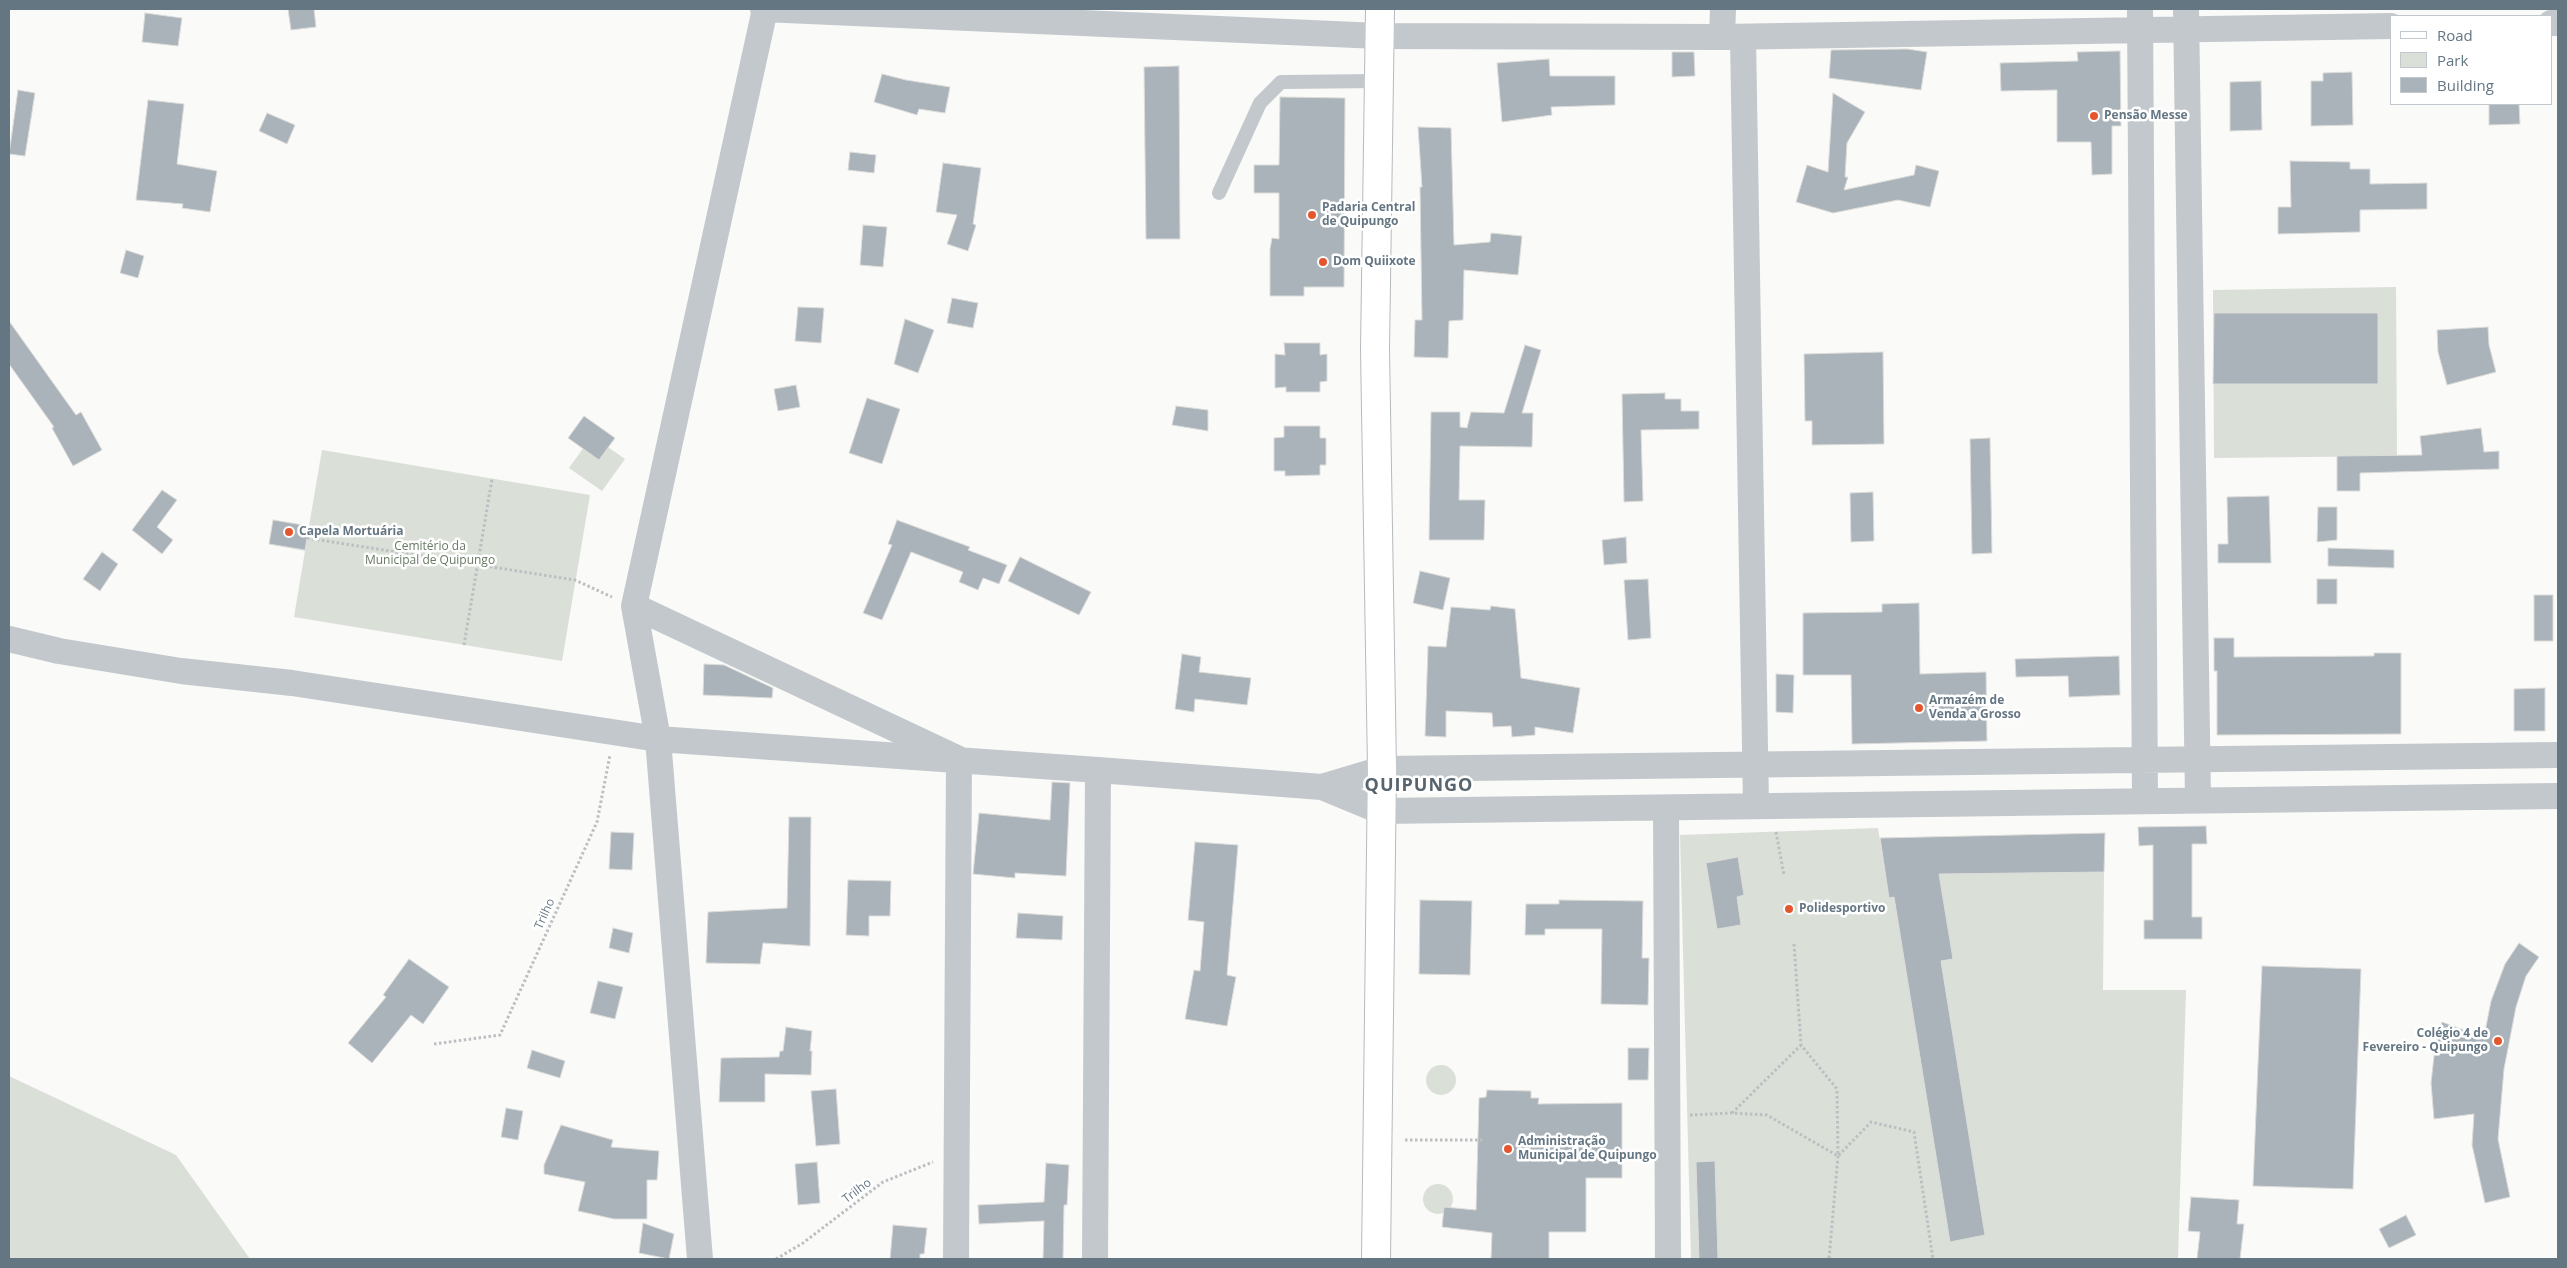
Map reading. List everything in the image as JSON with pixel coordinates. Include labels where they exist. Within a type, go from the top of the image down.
[{"type":"main road","points":[[1376,1259],[1382,770],[1375,349],[1380,9]]},
{"type":"street","points":[[700,1259],[658,739],[634,606],[765,9],[1297,30],[1379,36],[1733,37],[2186,19],[2390,26]]},
{"type":"street","points":[[1231,9],[1297,30]]},
{"type":"street","points":[[1723,9],[1733,37],[1756,806]]},
{"type":"street","points":[[2186,19],[2198,800]]},
{"type":"street","points":[[2140,20],[2145,801]]},
{"type":"street","points":[[634,606],[959,759]]},
{"type":"street","points":[[9,639],[59,651],[181,671],[292,683],[658,739],[959,759],[1322,787],[1380,811],[2558,796]]},
{"type":"street","points":[[1322,787],[1382,770],[2558,755]]},
{"type":"street","points":[[956,1259],[959,759]]},
{"type":"street","points":[[1095,1259],[1098,770]]},
{"type":"street","points":[[1666,808],[1668,1259]]},
{"type":"lane","points":[[1219,193],[1260,103],[1281,82],[1379,81]]},
{"type":"path","points":[[464,645],[492,479]]},
{"type":"path","points":[[307,538],[575,580],[634,606]]},
{"type":"path","name":"Trilho","points":[[434,1044],[500,1035],[597,822],[615,733]]},
{"type":"path","points":[[1776,832],[1784,875]]},
{"type":"path","points":[[1794,944],[1801,1045],[1837,1090],[1838,1156],[1829,1259]]},
{"type":"path","points":[[1731,1113],[1801,1045]]},
{"type":"path","points":[[1687,1115],[1731,1113],[1767,1115],[1838,1156]]},
{"type":"path","points":[[1838,1156],[1870,1122],[1914,1132],[1933,1259]]},
{"type":"path","points":[[1405,1140],[1484,1140]]},
{"type":"path","points":[[1531,1141],[1570,1141]]},
{"type":"path","name":"Trilho","points":[[776,1259],[883,1182],[957,1152]]},
{"type":"green space","points":[[2396,287],[2397,456],[2214,458],[2213,290]]},
{"type":"green space","points":[[592,436],[625,459],[602,491],[569,468]]},
{"type":"green space","name":"Cemitério da Municipal de Quipungo","points":[[322,450],[590,495],[562,661],[294,617],[305,551],[269,544],[273,520],[309,526]]},
{"type":"green space","points":[[1878,828],[1889,898],[1894,897],[1950,1241],[1985,1235],[1941,961],[1953,959],[1921,874],[2104,872],[2103,990],[2186,990],[2178,1259],[1691,1259],[1680,835]]},
{"type":"green space","points":[[1441,1065],[1452,1069],[1456,1080],[1452,1091],[1441,1095],[1430,1091],[1426,1080],[1430,1069]]},
{"type":"green space","points":[[9,1076],[176,1155],[250,1259],[9,1259]]},
{"type":"green space","points":[[1438,1184],[1449,1188],[1453,1199],[1449,1210],[1438,1214],[1427,1210],[1423,1199],[1427,1188]]},
{"type":"building","points":[[288,9],[314,9],[316,27],[291,30]]},
{"type":"building","points":[[145,13],[182,18],[178,46],[142,42]]},
{"type":"building","points":[[1907,49],[1927,52],[1921,90],[1829,78],[1831,50]]},
{"type":"building","name":"Pensão Messe","points":[[2120,51],[2121,126],[2112,126],[2112,174],[2092,175],[2091,142],[2057,142],[2057,90],[2001,91],[2000,63],[2078,61],[2077,52]]},
{"type":"building","points":[[1672,52],[1694,52],[1695,76],[1672,77]]},
{"type":"building","points":[[1549,59],[1550,76],[1615,76],[1615,105],[1551,107],[1552,115],[1502,122],[1497,63]]},
{"type":"building","points":[[1179,66],[1180,239],[1146,239],[1144,67]]},
{"type":"building","points":[[2352,72],[2353,125],[2311,126],[2311,81],[2323,81],[2323,73]]},
{"type":"building","points":[[882,74],[950,87],[945,113],[919,109],[917,115],[874,102]]},
{"type":"building","points":[[2261,81],[2262,130],[2230,131],[2230,82]]},
{"type":"building","points":[[18,90],[35,93],[25,156],[9,154]]},
{"type":"building","points":[[1833,93],[1865,112],[1847,143],[1845,177],[1848,177],[1844,190],[1914,175],[1916,165],[1939,171],[1930,207],[1898,200],[1833,213],[1796,202],[1807,165],[1828,172]]},
{"type":"building","points":[[1280,97],[1345,98],[1344,287],[1304,287],[1304,296],[1270,296],[1270,249],[1272,238],[1279,239],[1279,193],[1254,193],[1254,165],[1279,165]]},
{"type":"building","points":[[148,100],[184,104],[177,164],[217,171],[210,212],[182,208],[183,204],[136,200]]},
{"type":"building","points":[[2489,105],[2519,105],[2520,124],[2489,125]]},
{"type":"building","points":[[267,113],[295,125],[287,144],[259,131]]},
{"type":"building","points":[[1418,127],[1451,128],[1454,245],[1490,242],[1491,233],[1522,236],[1518,275],[1464,270],[1463,320],[1449,321],[1448,358],[1414,357],[1415,320],[1422,320],[1420,187],[1422,187]]},
{"type":"building","points":[[850,152],[876,155],[874,173],[848,170]]},
{"type":"building","points":[[2290,161],[2350,162],[2350,169],[2370,169],[2370,184],[2427,183],[2427,209],[2360,210],[2360,232],[2278,234],[2278,207],[2291,207]]},
{"type":"building","points":[[943,163],[981,168],[973,224],[976,225],[968,251],[947,244],[957,215],[936,212]]},
{"type":"building","points":[[863,225],[887,227],[883,267],[860,265]]},
{"type":"building","points":[[126,250],[144,256],[138,278],[120,273]]},
{"type":"building","points":[[952,298],[978,303],[973,328],[947,323]]},
{"type":"building","points":[[798,307],[824,308],[821,343],[795,341]]},
{"type":"building","points":[[2214,313],[2378,313],[2378,384],[2213,384]]},
{"type":"building","points":[[905,319],[934,330],[918,373],[894,364]]},
{"type":"building","points":[[9,321],[76,415],[81,412],[102,450],[73,466],[52,428],[54,427],[9,364]]},
{"type":"building","points":[[2488,327],[2489,345],[2496,372],[2447,385],[2438,352],[2437,330]]},
{"type":"building","points":[[1284,343],[1320,343],[1320,355],[1327,354],[1327,381],[1320,382],[1320,392],[1286,392],[1286,387],[1275,388],[1275,354],[1285,355]]},
{"type":"building","points":[[1525,345],[1541,350],[1522,413],[1533,413],[1532,447],[1460,446],[1459,500],[1485,500],[1484,540],[1429,540],[1431,412],[1460,412],[1460,427],[1467,428],[1471,412],[1504,413]]},
{"type":"building","points":[[1883,352],[1884,444],[1812,445],[1812,421],[1805,421],[1804,354]]},
{"type":"building","points":[[796,385],[800,407],[778,411],[774,389]]},
{"type":"building","points":[[1665,393],[1665,399],[1681,399],[1681,411],[1699,411],[1699,429],[1641,430],[1643,501],[1624,502],[1622,394]]},
{"type":"building","points":[[867,398],[900,409],[882,464],[849,453]]},
{"type":"building","points":[[1176,406],[1208,410],[1208,431],[1172,425]]},
{"type":"building","points":[[584,416],[615,438],[599,460],[568,438]]},
{"type":"building","points":[[1284,426],[1320,426],[1320,438],[1326,438],[1326,465],[1320,465],[1320,475],[1285,476],[1285,471],[1274,471],[1274,438],[1284,437]]},
{"type":"building","points":[[2481,428],[2484,452],[2499,451],[2499,469],[2360,473],[2360,491],[2337,491],[2337,456],[2422,455],[2420,436]]},
{"type":"building","points":[[1990,438],[1992,553],[1972,554],[1970,439]]},
{"type":"building","points":[[162,490],[177,500],[157,527],[173,540],[162,554],[132,530]]},
{"type":"building","points":[[1873,492],[1874,541],[1851,542],[1850,493]]},
{"type":"building","points":[[2269,496],[2271,563],[2218,563],[2218,544],[2228,544],[2227,497]]},
{"type":"building","points":[[2318,507],[2337,507],[2337,540],[2317,542]]},
{"type":"building","name":"Capela Mortuária","points":[[273,520],[309,526],[305,550],[269,544]]},
{"type":"building","points":[[897,520],[970,547],[968,550],[1007,565],[999,584],[983,578],[978,590],[959,582],[963,572],[911,552],[882,620],[863,613],[892,545],[888,544]]},
{"type":"building","points":[[1626,537],[1627,563],[1604,565],[1602,540]]},
{"type":"building","points":[[2328,548],[2394,550],[2394,568],[2328,566]]},
{"type":"building","points":[[102,552],[118,564],[100,591],[83,579]]},
{"type":"building","points":[[1020,557],[1091,592],[1079,615],[1008,581]]},
{"type":"building","points":[[1420,571],[1450,578],[1443,610],[1413,603]]},
{"type":"building","points":[[1648,579],[1651,638],[1628,640],[1624,580]]},
{"type":"building","points":[[2317,579],[2337,579],[2337,604],[2317,604]]},
{"type":"building","points":[[2534,595],[2553,595],[2553,641],[2534,641]]},
{"type":"building","points":[[1919,603],[1920,674],[1986,672],[1987,741],[1852,744],[1851,675],[1803,675],[1803,613],[1882,612],[1882,604]]},
{"type":"building","points":[[1491,606],[1515,609],[1521,678],[1580,688],[1573,733],[1535,727],[1535,735],[1512,737],[1511,726],[1493,727],[1492,713],[1446,711],[1446,737],[1425,736],[1428,646],[1446,647],[1451,607],[1490,610]]},
{"type":"building","points":[[2214,638],[2234,638],[2234,657],[2374,656],[2374,653],[2401,653],[2401,734],[2217,735],[2217,671],[2214,671]]},
{"type":"building","points":[[1182,654],[1201,657],[1199,672],[1251,678],[1247,705],[1195,699],[1194,712],[1175,709]]},
{"type":"building","points":[[2119,656],[2120,695],[2069,697],[2068,676],[2016,677],[2015,659]]},
{"type":"building","points":[[704,664],[724,665],[773,688],[772,698],[703,695]]},
{"type":"building","points":[[1776,674],[1794,675],[1793,713],[1776,712]]},
{"type":"building","points":[[2545,688],[2545,731],[2514,731],[2514,689]]},
{"type":"building","points":[[1052,782],[1070,783],[1066,876],[1015,873],[1015,878],[973,874],[979,813],[1050,820]]},
{"type":"building","points":[[789,817],[811,817],[810,946],[763,943],[760,964],[706,963],[708,912],[787,908]]},
{"type":"building","points":[[2206,826],[2207,844],[2192,844],[2192,917],[2202,917],[2202,939],[2144,939],[2144,920],[2153,920],[2153,845],[2139,846],[2138,827]]},
{"type":"building","points":[[611,832],[634,833],[632,870],[609,869]]},
{"type":"building","points":[[2105,833],[2104,872],[1939,874],[1953,959],[1941,961],[1985,1235],[1950,1242],[1894,897],[1889,898],[1880,838]]},
{"type":"building","points":[[1195,842],[1238,845],[1227,975],[1236,977],[1227,1026],[1185,1019],[1194,970],[1200,971],[1204,922],[1188,920]]},
{"type":"building","points":[[1738,857],[1744,895],[1737,897],[1741,925],[1717,929],[1706,863]]},
{"type":"building","points":[[848,880],[891,881],[890,916],[869,916],[869,936],[846,935]]},
{"type":"building","points":[[1420,900],[1472,901],[1470,975],[1419,974]]},
{"type":"building","points":[[1559,900],[1643,901],[1642,958],[1649,958],[1648,1005],[1601,1004],[1602,929],[1545,929],[1545,935],[1525,935],[1526,904],[1559,904]]},
{"type":"building","points":[[1018,913],[1063,916],[1062,940],[1016,938]]},
{"type":"building","points":[[613,928],[633,933],[629,953],[609,948]]},
{"type":"building","points":[[2519,943],[2539,957],[2526,976],[2516,1007],[2504,1069],[2498,1139],[2510,1197],[2485,1203],[2472,1145],[2474,1114],[2434,1119],[2431,1083],[2434,1056],[2442,1022],[2484,1037],[2491,1001],[2505,964]]},
{"type":"building","points":[[409,959],[449,987],[423,1024],[411,1015],[372,1063],[348,1043],[386,997],[383,995]]},
{"type":"building","points":[[2262,966],[2361,969],[2353,1189],[2253,1186]]},
{"type":"building","points":[[598,981],[623,987],[615,1019],[590,1013]]},
{"type":"building","points":[[786,1027],[812,1031],[810,1051],[812,1051],[811,1075],[765,1074],[765,1102],[719,1102],[721,1058],[779,1057],[780,1051],[783,1051]]},
{"type":"building","points":[[1628,1048],[1649,1048],[1648,1080],[1628,1080]]},
{"type":"building","points":[[532,1050],[565,1061],[560,1078],[527,1068]]},
{"type":"building","points":[[836,1089],[840,1144],[816,1146],[811,1091]]},
{"type":"building","points":[[1487,1090],[1531,1091],[1531,1098],[1539,1098],[1538,1104],[1622,1103],[1622,1178],[1586,1178],[1586,1232],[1549,1232],[1549,1259],[1491,1259],[1492,1233],[1442,1227],[1444,1207],[1476,1210],[1479,1098],[1486,1097]]},
{"type":"building","points":[[506,1108],[523,1111],[518,1140],[501,1137]]},
{"type":"building","points":[[561,1125],[613,1140],[611,1147],[659,1151],[657,1180],[647,1180],[647,1219],[614,1219],[578,1211],[585,1182],[544,1174],[544,1165]]},
{"type":"building","points":[[1715,1161],[1718,1259],[1699,1259],[1696,1162]]},
{"type":"building","points":[[817,1162],[820,1203],[798,1205],[795,1164]]},
{"type":"building","points":[[1046,1163],[1069,1165],[1067,1205],[1064,1205],[1063,1259],[1043,1259],[1044,1221],[979,1224],[978,1205],[1044,1202]]},
{"type":"building","points":[[2191,1197],[2239,1200],[2237,1224],[2244,1224],[2240,1259],[2197,1259],[2200,1232],[2188,1231]]},
{"type":"building","points":[[2406,1215],[2416,1235],[2389,1248],[2379,1229]]},
{"type":"building","points":[[643,1223],[674,1234],[669,1259],[639,1253]]},
{"type":"building","points":[[893,1225],[927,1228],[924,1254],[920,1254],[920,1259],[890,1259]]},
{"type":"place","name":"Pensão Messe","points":[[2094,116]]},
{"type":"place","name":"Padaria Central de Quipungo","points":[[1312,215]]},
{"type":"place","name":"Dom Quiixote","points":[[1323,262]]},
{"type":"place","name":"Capela Mortuária","points":[[289,532]]},
{"type":"place","name":"Armazém de Venda a Grosso","points":[[1919,708]]},
{"type":"place","name":"Polidesportivo","points":[[1789,909]]},
{"type":"place","name":"Colégio 4 de Fevereiro - Quipungo","points":[[2498,1041]]},
{"type":"place","name":"Administração Municipal de Quipungo","points":[[1508,1149]]},
{"type":"district","name":"QUIPUNGO","points":[[1419,786]]}]
